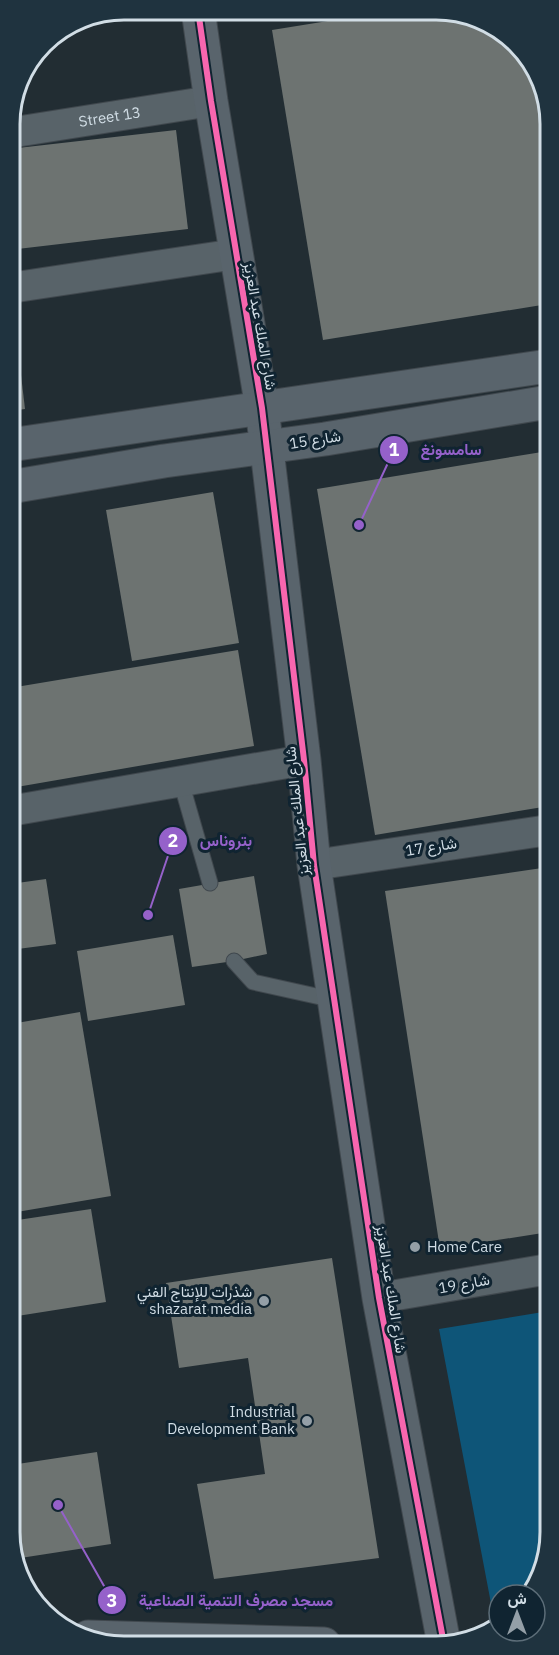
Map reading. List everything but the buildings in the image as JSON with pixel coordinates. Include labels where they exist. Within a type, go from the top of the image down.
[{"type":"street","name":"شارع الملك عبد العزيز","points":[[200,20],[262,408],[304,760],[314,865],[334,1000],[379,1298],[442,1635]]},
{"type":"street","name":"Street 13","points":[[20,131],[211,101]]},
{"type":"street","points":[[20,286],[236,254]]},
{"type":"street","points":[[20,444],[540,367]]},
{"type":"street","name":"شارع 15","points":[[20,485],[540,403]]},
{"type":"street","points":[[20,809],[304,760]]},
{"type":"street","name":"شارع 17","points":[[314,865],[539,831]]},
{"type":"street","name":"شارع 19","points":[[379,1298],[539,1271]]},
{"type":"lane","points":[[181,782],[210,884]]},
{"type":"lane","points":[[234,961],[253,982],[334,1000]]},
{"type":"shaded area","points":[[539,1313],[539,1538],[536,1558],[525,1583],[487,1583],[439,1329]]},
{"type":"cycle path","points":[[199,20],[262,408],[304,760],[314,865],[379,1298],[442,1635]]},
{"type":"place","name":"سامسونغ","points":[[359,525]]},
{"type":"place","name":"بتروناس","points":[[148,915]]},
{"type":"place","name":"Home Care","points":[[415,1247]]},
{"type":"place","name":"شذرات للإنتاج الفني shazarat media","points":[[264,1301]]},
{"type":"place","name":"Industrial Development Bank","points":[[307,1421]]},
{"type":"place","name":"مسجد مصرف التنمية الصناعية","points":[[58,1505]]}]
